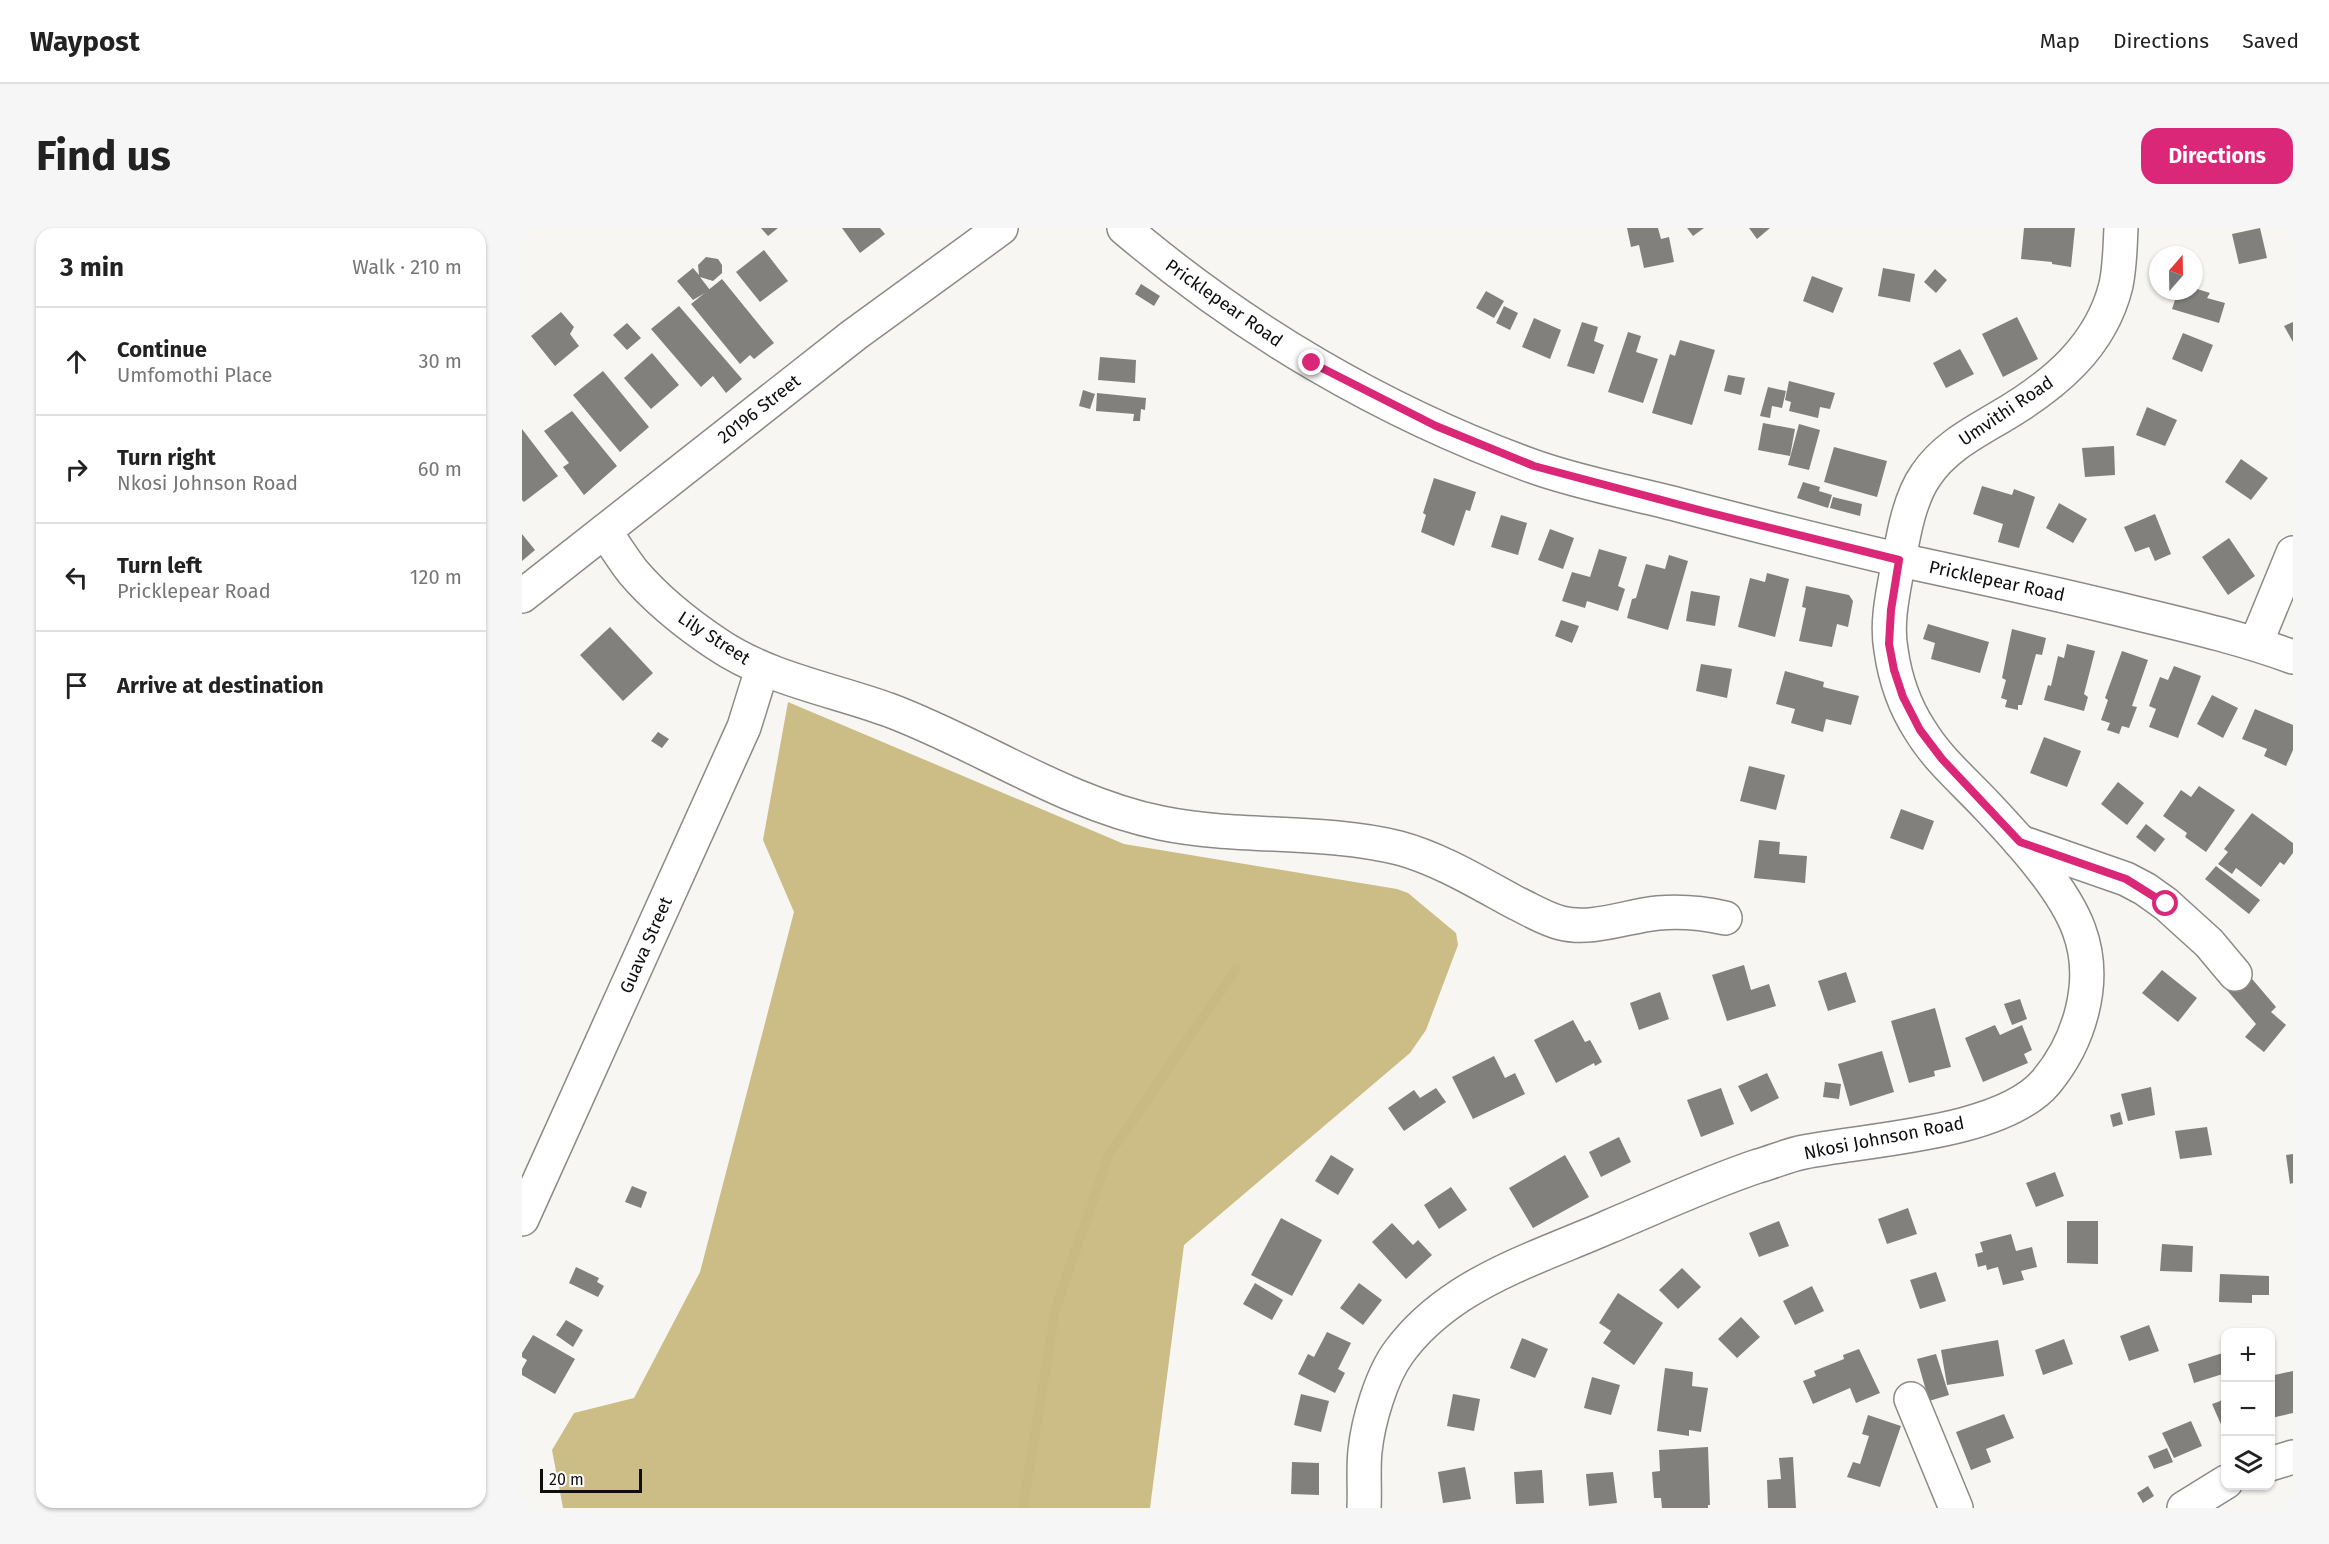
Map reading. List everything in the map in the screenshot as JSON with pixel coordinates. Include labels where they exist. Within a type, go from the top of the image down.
[{"type":"street","name":"20196 Street","points":[[522,596],[854,335],[1001,228]]},
{"type":"street","name":"Pricklepear Road","points":[[1124,228],[1168,266],[1239,316],[1312,363],[1436,426],[1534,466],[1899,560],[2034,588],[2256,643],[2293,657]]},
{"type":"street","name":"Umvithi Road","points":[[1899,560],[1910,513],[1922,479],[1938,459],[1965,437],[2025,402],[2067,368],[2093,339],[2106,314],[2116,284],[2121,228]]},
{"type":"street","name":"Lily Street","points":[[605,531],[633,572],[674,612],[718,645],[762,669],[890,710],[1075,795],[1127,814],[1162,823],[1206,829],[1370,841],[1404,849],[1432,860],[1541,916],[1561,923],[1579,926],[1658,913],[1696,912],[1725,918]]},
{"type":"street","points":[[2256,643],[2293,553]]},
{"type":"street","name":"Nkosi Johnson Road","points":[[1364,1508],[1365,1451],[1376,1401],[1396,1356],[1424,1323],[1463,1294],[1511,1269],[1724,1178],[1800,1153],[1924,1134],[2010,1108],[2029,1098],[2043,1086],[2059,1065],[2077,1030],[2086,992],[2086,962],[2080,933],[2069,908],[2020,842],[1942,759],[1920,730],[1903,697],[1894,670],[1889,644],[1891,610],[1899,560]]},
{"type":"street","name":"Guava Street","points":[[522,1219],[744,727],[762,669]]},
{"type":"street","points":[[2020,842],[2126,879],[2145,889],[2166,904],[2209,943],[2235,974]]},
{"type":"street","points":[[1911,1399],[1956,1508]]},
{"type":"street","points":[[2275,1463],[2293,1457]]},
{"type":"street","points":[[2184,1508],[2221,1485]]},
{"type":"shaded area","points":[[788,702],[1124,844],[1397,889],[1408,893],[1456,933],[1458,945],[1426,1030],[1410,1053],[1184,1245],[1150,1508],[563,1508],[552,1450],[574,1413],[634,1398],[700,1272],[794,912],[763,840]]},
{"type":"building","points":[[761,228],[778,228],[768,236]]},
{"type":"building","points":[[842,228],[880,228],[885,234],[860,253]]},
{"type":"building","points":[[1627,228],[1658,228],[1661,239],[1669,237],[1674,262],[1644,268],[1639,245],[1631,247]]},
{"type":"building","points":[[1687,228],[1704,228],[1693,236]]},
{"type":"building","points":[[1749,228],[1770,228],[1757,239]]},
{"type":"building","points":[[2024,228],[2075,228],[2071,267],[2052,264],[2052,262],[2021,259]]},
{"type":"building","points":[[2260,228],[2267,258],[2239,264],[2232,234]]},
{"type":"building","points":[[764,250],[788,281],[760,302],[736,272]]},
{"type":"building","points":[[706,257],[718,259],[722,265],[722,273],[713,281],[700,277],[710,290],[693,300],[677,281],[693,268],[699,275],[698,265]]},
{"type":"building","points":[[1883,268],[1915,274],[1910,302],[1878,296]]},
{"type":"building","points":[[1935,269],[1947,280],[1936,293],[1924,282]]},
{"type":"building","points":[[1812,276],[1843,288],[1833,313],[1803,301]]},
{"type":"building","points":[[722,279],[774,343],[754,359],[750,355],[740,364],[691,304]]},
{"type":"building","points":[[1141,284],[1160,296],[1154,306],[1135,294]]},
{"type":"building","points":[[1486,291],[1504,301],[1494,318],[1476,308]]},
{"type":"building","points":[[2203,291],[2210,293],[2207,298],[2225,303],[2219,323],[2172,309],[2175,300],[2203,300]]},
{"type":"building","points":[[679,306],[742,379],[726,393],[713,376],[701,387],[651,329]]},
{"type":"building","points":[[1504,306],[1518,313],[1510,330],[1496,323]]},
{"type":"building","points":[[561,312],[574,327],[570,334],[579,346],[555,366],[531,336]]},
{"type":"building","points":[[2017,317],[2038,359],[2003,377],[1982,334]]},
{"type":"building","points":[[1534,318],[1561,330],[1550,359],[1522,347]]},
{"type":"building","points":[[1582,322],[1598,327],[1594,341],[1604,345],[1594,374],[1567,366]]},
{"type":"building","points":[[2293,322],[2293,342],[2284,326]]},
{"type":"building","points":[[627,323],[641,338],[627,350],[613,335]]},
{"type":"building","points":[[1628,332],[1641,336],[1636,352],[1658,359],[1643,403],[1608,392]]},
{"type":"building","points":[[2183,333],[2213,345],[2202,372],[2172,359]]},
{"type":"building","points":[[1680,340],[1715,350],[1692,425],[1652,413],[1670,354],[1675,356]]},
{"type":"building","points":[[1960,349],[1974,374],[1946,388],[1933,363]]},
{"type":"building","points":[[652,353],[679,385],[651,409],[624,378]]},
{"type":"building","points":[[1100,357],[1136,360],[1135,383],[1098,380]]},
{"type":"building","points":[[603,371],[649,427],[620,452],[573,395]]},
{"type":"building","points":[[1728,375],[1745,378],[1741,395],[1724,391]]},
{"type":"building","points":[[1789,381],[1835,393],[1830,409],[1820,407],[1818,418],[1789,411],[1791,402],[1785,400]]},
{"type":"building","points":[[1768,387],[1786,391],[1782,408],[1772,406],[1770,418],[1760,416]]},
{"type":"building","points":[[1083,390],[1095,394],[1090,409],[1079,406]]},
{"type":"building","points":[[1097,393],[1146,398],[1145,410],[1141,409],[1140,421],[1133,421],[1134,414],[1096,411]]},
{"type":"building","points":[[2147,407],[2177,420],[2165,446],[2136,435]]},
{"type":"building","points":[[572,411],[617,466],[584,495],[563,467],[569,463],[544,431]]},
{"type":"building","points":[[1763,423],[1795,429],[1790,456],[1758,450]]},
{"type":"building","points":[[1799,424],[1820,430],[1809,470],[1788,465]]},
{"type":"building","points":[[522,429],[558,476],[524,502],[522,500]]},
{"type":"building","points":[[2114,446],[2115,475],[2085,477],[2082,448]]},
{"type":"building","points":[[1834,447],[1887,461],[1877,497],[1824,482]]},
{"type":"building","points":[[2241,459],[2268,478],[2251,500],[2225,482]]},
{"type":"building","points":[[1434,478],[1476,492],[1470,511],[1466,510],[1454,546],[1421,532],[1426,515],[1423,513]]},
{"type":"building","points":[[1803,482],[1820,487],[1819,491],[1832,495],[1828,508],[1797,498]]},
{"type":"building","points":[[1982,486],[2012,495],[2014,489],[2035,497],[2019,548],[1998,542],[2003,524],[1973,514]]},
{"type":"building","points":[[1833,497],[1862,504],[1860,516],[1830,508]]},
{"type":"building","points":[[2059,503],[2087,519],[2073,543],[2046,528]]},
{"type":"building","points":[[2155,514],[2171,554],[2155,561],[2149,547],[2135,552],[2124,527]]},
{"type":"building","points":[[1501,515],[1527,523],[1518,555],[1491,547]]},
{"type":"building","points":[[1550,529],[1574,538],[1563,569],[1538,560]]},
{"type":"building","points":[[522,534],[535,550],[522,561]]},
{"type":"building","points":[[2229,538],[2255,576],[2228,595],[2202,557]]},
{"type":"building","points":[[1599,549],[1627,557],[1618,586],[1625,589],[1618,611],[1587,601],[1585,608],[1562,601],[1572,572],[1590,577]]},
{"type":"building","points":[[1669,555],[1688,561],[1668,630],[1627,618],[1632,599],[1636,598],[1646,564],[1665,569]]},
{"type":"building","points":[[1767,573],[1789,579],[1775,637],[1738,627],[1750,578],[1765,582]]},
{"type":"building","points":[[1806,586],[1849,595],[1853,601],[1848,627],[1837,624],[1832,647],[1799,641],[1806,608],[1802,607]]},
{"type":"building","points":[[1691,591],[1720,596],[1715,626],[1686,621]]},
{"type":"building","points":[[1561,620],[1579,626],[1572,643],[1555,636]]},
{"type":"building","points":[[1928,624],[1989,642],[1980,673],[1931,659],[1935,643],[1923,639]]},
{"type":"building","points":[[610,627],[653,673],[623,701],[580,655]]},
{"type":"building","points":[[2012,629],[2046,638],[2042,655],[2036,654],[2022,705],[2018,705],[2018,710],[2005,707],[2007,700],[2001,698],[2006,680],[2002,678]]},
{"type":"building","points":[[2067,644],[2095,651],[2084,694],[2088,697],[2084,711],[2044,700],[2048,685],[2051,686],[2058,656],[2064,658]]},
{"type":"building","points":[[2122,651],[2148,660],[2132,706],[2137,707],[2129,728],[2122,726],[2119,734],[2107,730],[2110,723],[2101,720],[2108,700],[2105,698]]},
{"type":"building","points":[[1701,664],[1732,669],[1727,698],[1696,691]]},
{"type":"building","points":[[2174,666],[2201,676],[2178,738],[2149,727],[2156,709],[2149,706],[2160,677],[2168,680]]},
{"type":"building","points":[[1785,671],[1824,682],[1823,687],[1859,696],[1851,725],[1826,719],[1823,732],[1791,723],[1795,709],[1776,704]]},
{"type":"building","points":[[2212,695],[2238,708],[2223,738],[2197,724]]},
{"type":"building","points":[[2255,709],[2293,725],[2293,750],[2286,766],[2264,756],[2267,749],[2242,739]]},
{"type":"building","points":[[658,732],[669,739],[662,748],[651,741]]},
{"type":"building","points":[[2044,737],[2081,751],[2067,787],[2030,773]]},
{"type":"building","points":[[1749,766],[1785,775],[1776,810],[1740,801]]},
{"type":"building","points":[[2118,782],[2144,803],[2127,825],[2101,804]]},
{"type":"building","points":[[2199,786],[2235,810],[2206,852],[2185,837],[2187,833],[2163,816],[2181,790],[2191,797]]},
{"type":"building","points":[[1901,809],[1934,821],[1923,850],[1890,838]]},
{"type":"building","points":[[2252,813],[2293,843],[2293,853],[2284,865],[2280,862],[2261,887],[2236,868],[2232,874],[2218,864],[2228,852],[2224,849]]},
{"type":"building","points":[[2146,824],[2165,839],[2155,852],[2136,837]]},
{"type":"building","points":[[1759,840],[1780,842],[1779,854],[1807,856],[1805,883],[1754,878]]},
{"type":"building","points":[[2216,866],[2260,900],[2249,914],[2205,879]]},
{"type":"building","points":[[1744,965],[1751,990],[1769,984],[1776,1006],[1727,1021],[1712,975]]},
{"type":"building","points":[[2162,970],[2197,998],[2178,1022],[2142,993]]},
{"type":"building","points":[[1846,972],[1856,1002],[1828,1011],[1818,981]]},
{"type":"building","points":[[2247,973],[2276,1007],[2271,1012],[2286,1025],[2264,1052],[2245,1037],[2256,1024],[2226,989]]},
{"type":"building","points":[[1660,992],[1669,1019],[1639,1030],[1630,1003]]},
{"type":"building","points":[[2020,999],[2027,1019],[2012,1025],[2004,1004]]},
{"type":"building","points":[[1935,1008],[1951,1067],[1934,1071],[1935,1076],[1909,1083],[1891,1021]]},
{"type":"building","points":[[1573,1020],[1585,1042],[1590,1040],[1602,1062],[1595,1066],[1594,1063],[1556,1083],[1534,1040]]},
{"type":"building","points":[[1995,1025],[2000,1035],[2022,1025],[2032,1050],[2024,1054],[2028,1063],[1983,1082],[1965,1038]]},
{"type":"building","points":[[1882,1051],[1894,1092],[1850,1106],[1838,1064]]},
{"type":"building","points":[[1494,1056],[1505,1078],[1515,1073],[1525,1094],[1473,1119],[1452,1077]]},
{"type":"building","points":[[1767,1073],[1779,1098],[1751,1112],[1738,1086]]},
{"type":"building","points":[[1825,1082],[1841,1084],[1839,1099],[1823,1097]]},
{"type":"building","points":[[2151,1087],[2155,1115],[2128,1121],[2121,1094]]},
{"type":"building","points":[[1436,1088],[1446,1102],[1404,1131],[1388,1108],[1414,1090],[1420,1098]]},
{"type":"building","points":[[1721,1088],[1734,1124],[1701,1137],[1687,1100]]},
{"type":"building","points":[[2120,1112],[2123,1124],[2113,1127],[2110,1115]]},
{"type":"building","points":[[2207,1127],[2212,1155],[2180,1159],[2175,1131]]},
{"type":"building","points":[[1619,1137],[1631,1162],[1601,1177],[1589,1152]]},
{"type":"building","points":[[2293,1154],[2293,1183],[2290,1184],[2286,1155]]},
{"type":"building","points":[[1331,1155],[1354,1169],[1338,1195],[1315,1181]]},
{"type":"building","points":[[1565,1155],[1589,1197],[1533,1228],[1509,1188]]},
{"type":"building","points":[[2055,1172],[2064,1196],[2036,1207],[2026,1183]]},
{"type":"building","points":[[632,1186],[647,1192],[641,1208],[625,1202]]},
{"type":"building","points":[[1451,1187],[1467,1210],[1439,1229],[1424,1205]]},
{"type":"building","points":[[1908,1208],[1917,1234],[1887,1244],[1878,1219]]},
{"type":"building","points":[[1281,1218],[1322,1240],[1292,1296],[1251,1275]]},
{"type":"building","points":[[1779,1221],[1789,1246],[1759,1257],[1749,1233]]},
{"type":"building","points":[[2067,1221],[2098,1221],[2098,1264],[2067,1263]]},
{"type":"building","points":[[1392,1223],[1413,1245],[1418,1240],[1432,1255],[1406,1279],[1372,1242]]},
{"type":"building","points":[[2011,1234],[2016,1251],[2032,1247],[2037,1267],[2021,1271],[2024,1280],[2003,1285],[1998,1267],[1987,1270],[1986,1265],[1978,1267],[1975,1254],[1983,1252],[1980,1242]]},
{"type":"building","points":[[2162,1244],[2193,1246],[2192,1272],[2160,1271]]},
{"type":"building","points":[[576,1267],[599,1278],[597,1282],[604,1286],[598,1297],[569,1283]]},
{"type":"building","points":[[1682,1268],[1701,1287],[1678,1309],[1659,1290]]},
{"type":"building","points":[[1936,1272],[1946,1301],[1920,1309],[1910,1280]]},
{"type":"building","points":[[2220,1274],[2269,1276],[2269,1295],[2252,1295],[2252,1303],[2219,1302]]},
{"type":"building","points":[[1255,1283],[1283,1300],[1272,1320],[1243,1304]]},
{"type":"building","points":[[1359,1283],[1382,1300],[1363,1325],[1340,1308]]},
{"type":"building","points":[[1812,1286],[1824,1311],[1795,1325],[1783,1301]]},
{"type":"building","points":[[1618,1293],[1663,1323],[1634,1365],[1603,1343],[1611,1331],[1599,1323]]},
{"type":"building","points":[[1741,1317],[1760,1337],[1737,1358],[1718,1339]]},
{"type":"building","points":[[566,1320],[583,1330],[573,1347],[556,1335]]},
{"type":"building","points":[[2149,1325],[2159,1351],[2129,1361],[2120,1336]]},
{"type":"building","points":[[1327,1332],[1351,1343],[1338,1369],[1345,1373],[1335,1393],[1298,1374],[1308,1354],[1314,1357]]},
{"type":"building","points":[[533,1335],[575,1359],[555,1394],[522,1375],[522,1369],[527,1360],[522,1357],[522,1353]]},
{"type":"building","points":[[1522,1338],[1548,1349],[1535,1378],[1510,1368]]},
{"type":"building","points":[[2064,1339],[2073,1364],[2043,1375],[2035,1350]]},
{"type":"building","points":[[1998,1340],[2004,1376],[1947,1385],[1941,1350]]},
{"type":"building","points":[[1859,1349],[1880,1393],[1856,1403],[1850,1388],[1813,1404],[1803,1381],[1816,1376],[1814,1371],[1844,1359],[1843,1355]]},
{"type":"building","points":[[1936,1354],[1949,1395],[1929,1401],[1917,1359]]},
{"type":"building","points":[[2221,1354],[2221,1375],[2194,1383],[2188,1364]]},
{"type":"building","points":[[1665,1368],[1693,1372],[1692,1386],[1708,1388],[1701,1432],[1689,1430],[1689,1436],[1657,1431]]},
{"type":"building","points":[[2293,1371],[2293,1413],[2275,1417],[2275,1382],[2275,1375]]},
{"type":"building","points":[[1592,1377],[1620,1385],[1611,1415],[1584,1408]]},
{"type":"building","points":[[1301,1394],[1329,1401],[1321,1432],[1294,1425]]},
{"type":"building","points":[[1453,1394],[1480,1399],[1474,1431],[1447,1426]]},
{"type":"building","points":[[2221,1401],[2221,1424],[2212,1404]]},
{"type":"building","points":[[2004,1414],[2014,1438],[1986,1449],[1991,1462],[1971,1470],[1956,1432]]},
{"type":"building","points":[[1868,1415],[1901,1426],[1880,1487],[1847,1477],[1853,1462],[1860,1464],[1869,1436],[1862,1434]]},
{"type":"building","points":[[2191,1421],[2202,1446],[2174,1458],[2162,1433]]},
{"type":"building","points":[[1708,1447],[1710,1505],[1708,1508],[1662,1508],[1661,1498],[1654,1498],[1652,1472],[1660,1471],[1659,1450]]},
{"type":"building","points":[[2167,1448],[2173,1462],[2154,1469],[2148,1456]]},
{"type":"building","points":[[1793,1457],[1796,1508],[1768,1508],[1767,1480],[1781,1479],[1779,1458]]},
{"type":"building","points":[[1292,1462],[1319,1463],[1319,1495],[1291,1494]]},
{"type":"building","points":[[1465,1467],[1471,1499],[1443,1503],[1438,1472]]},
{"type":"building","points":[[1542,1470],[1544,1503],[1516,1504],[1514,1472]]},
{"type":"building","points":[[1613,1472],[1617,1503],[1589,1506],[1586,1474]]},
{"type":"building","points":[[2148,1486],[2154,1496],[2143,1503],[2137,1493]]},
{"type":"waterway","points":[[1023,1508],[1055,1311],[1108,1156],[1236,969]]},
{"type":"route","points":[[1312,363],[1436,426],[1534,466],[1899,560],[1891,610],[1889,644],[1894,670],[1903,697],[1920,730],[1942,759],[2020,842],[2126,879],[2166,904]]}]
